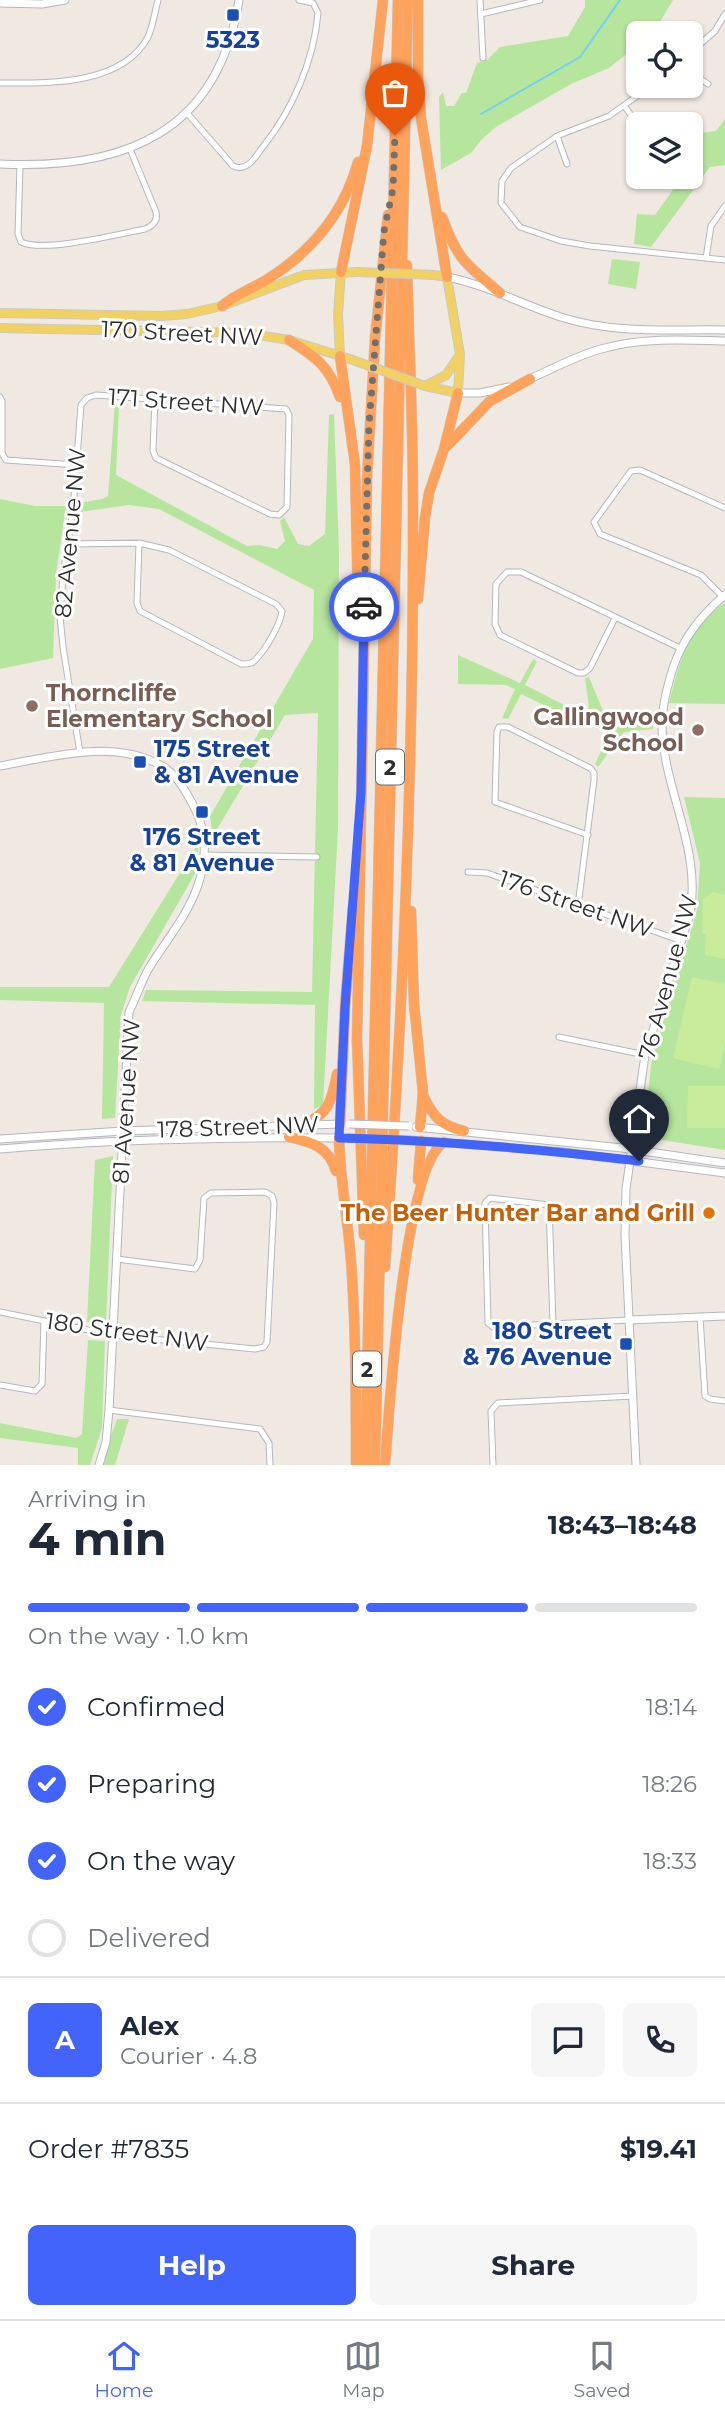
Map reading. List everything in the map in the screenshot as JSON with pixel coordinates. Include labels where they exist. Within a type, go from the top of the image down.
[{"type":"highway","points":[[341,272],[367,146],[383,0]]},
{"type":"highway","name":"2","points":[[365,1465],[398,0]]},
{"type":"highway","name":"2","points":[[375,1465],[408,0]]},
{"type":"highway","points":[[418,0],[420,99],[447,277]]},
{"type":"highway","points":[[222,306],[235,295],[264,281],[297,258],[332,220],[346,197],[357,168],[373,100]]},
{"type":"highway","points":[[369,1273],[365,1256],[358,1107],[363,646],[371,398],[384,231],[393,189]]},
{"type":"highway","points":[[434,202],[452,245],[461,259],[500,293]]},
{"type":"highway","points":[[378,1323],[384,1281],[400,1053],[409,813],[412,431],[407,252],[402,210]]},
{"type":"highway","points":[[289,340],[315,356],[327,369],[348,424]]},
{"type":"highway","points":[[345,357],[348,424],[355,464],[358,608],[363,646]]},
{"type":"highway","points":[[444,449],[490,401],[530,379]]},
{"type":"highway","points":[[412,665],[429,493],[444,449],[458,393]]},
{"type":"highway","points":[[344,1124],[343,1039],[361,792]]},
{"type":"highway","points":[[409,813],[414,1004],[423,1093],[430,1110],[439,1121],[448,1128],[464,1130]]},
{"type":"highway","points":[[304,1124],[322,1115],[328,1105],[343,1039]]},
{"type":"highway","points":[[415,1127],[423,1093]]},
{"type":"highway","points":[[289,1137],[321,1146],[334,1162],[342,1190],[349,1238],[356,1331],[356,1465]]},
{"type":"highway","points":[[342,1190],[343,1138]]},
{"type":"highway","points":[[414,1215],[415,1140]]},
{"type":"highway","points":[[385,1465],[395,1336],[414,1215],[428,1164],[436,1148],[444,1142]]},
{"type":"main road","points":[[341,272],[338,304],[345,357]]},
{"type":"main road","name":"170 Street NW","points":[[0,313],[162,316],[187,314],[222,306],[310,274],[358,272],[447,277]]},
{"type":"main road","points":[[447,277],[460,354],[458,393]]},
{"type":"main road","name":"170 Street NW","points":[[0,328],[268,335],[345,357],[425,386],[458,393]]},
{"type":"main road","points":[[425,386],[446,375],[460,354]]},
{"type":"street","points":[[0,3],[42,4],[65,0]]},
{"type":"street","points":[[0,83],[62,83],[110,71],[132,56],[148,37],[158,0]]},
{"type":"street","points":[[0,164],[60,164],[130,149],[157,136],[187,113],[208,90],[224,60],[239,0]]},
{"type":"street","points":[[187,113],[231,164],[239,168],[249,165],[271,137],[297,91],[307,62],[318,17],[317,8],[299,0]]},
{"type":"street","points":[[480,0],[483,58]]},
{"type":"street","points":[[481,14],[540,0]]},
{"type":"street","points":[[703,42],[715,31],[725,14]]},
{"type":"street","points":[[703,80],[708,84]]},
{"type":"street","points":[[636,98],[609,116],[557,136],[510,168],[502,181],[501,204],[520,226],[561,241],[725,260]]},
{"type":"street","points":[[625,107],[629,112]]},
{"type":"street","points":[[557,136],[567,164]]},
{"type":"street","points":[[20,165],[18,234],[21,243],[41,245],[96,238],[145,229],[152,226],[156,220],[156,212],[130,149]]},
{"type":"street","points":[[706,258],[711,226],[725,206]]},
{"type":"street","name":"170 Street NW","points":[[447,277],[477,284],[565,318],[593,325],[725,330]]},
{"type":"street","name":"170 Street NW","points":[[458,393],[497,391],[577,357],[626,343],[651,340],[725,341]]},
{"type":"street","name":"171 Street NW","points":[[87,398],[96,395],[155,398],[286,409],[289,415],[287,507],[279,515],[270,514],[156,458],[153,452],[155,398]]},
{"type":"street","points":[[0,397],[2,453],[6,460],[77,465]]},
{"type":"street","name":"82 Avenue NW","points":[[80,753],[60,617],[81,405],[87,398]]},
{"type":"street","points":[[724,596],[701,575],[600,534],[594,522],[631,471],[640,470],[725,508]]},
{"type":"street","points":[[68,544],[139,543],[169,550],[276,604],[282,611],[281,619],[257,659],[250,664],[241,664],[140,611],[136,603],[139,543]]},
{"type":"street","points":[[615,618],[587,671],[575,672],[500,635],[495,624],[496,584],[507,572],[521,572],[680,648]]},
{"type":"street","name":"76 Avenue NW","points":[[636,1465],[625,1216],[631,1149],[645,1055],[692,904],[692,868],[665,758],[662,725],[665,692],[680,648],[701,617],[724,596]]},
{"type":"street","points":[[578,906],[587,835],[594,773],[590,768],[508,727],[499,727],[495,802],[587,835]]},
{"type":"street","name":"81 Avenue NW","points":[[80,753],[106,750],[134,755],[163,766],[184,789],[198,813],[204,835],[205,855],[197,888],[148,971],[130,1012],[109,1410],[106,1442],[99,1465]]},
{"type":"street","points":[[0,766],[80,753]]},
{"type":"street","points":[[205,855],[317,857]]},
{"type":"street","name":"176 Street NW","points":[[468,872],[486,873],[682,941]]},
{"type":"street","points":[[559,1037],[645,1055]]},
{"type":"street","points":[[343,1138],[344,1124]]},
{"type":"street","name":"178 Street NW","points":[[0,1139],[123,1130],[344,1124],[464,1130],[725,1163]]},
{"type":"street","points":[[415,1127],[415,1140]]},
{"type":"street","name":"178 Street NW","points":[[0,1149],[123,1140],[289,1137],[415,1140],[630,1160],[725,1173]]},
{"type":"street","name":"180 Street NW","points":[[0,1312],[113,1335],[256,1349],[264,1347],[267,1342],[274,1203],[272,1196],[265,1192],[211,1193],[204,1198],[200,1260],[195,1269],[117,1259]]},
{"type":"street","points":[[553,1324],[549,1205],[490,1198],[485,1203],[488,1323],[493,1327],[725,1316]]},
{"type":"street","points":[[700,1317],[705,1396],[725,1401]]},
{"type":"street","points":[[0,1385],[35,1391],[41,1384],[44,1321]]},
{"type":"street","points":[[493,1465],[491,1411],[498,1403],[633,1396]]},
{"type":"street","points":[[109,1410],[260,1429],[270,1443],[270,1465]]},
{"type":"green space","points":[[585,0],[673,0],[661,21],[626,21],[626,54],[609,68],[571,84],[496,127],[471,153],[441,170],[439,97],[443,92],[446,106],[454,106],[462,93],[466,93],[477,63],[487,60],[500,47],[568,36],[585,7]]},
{"type":"green space","points":[[725,119],[725,165],[710,167],[703,176],[703,133],[716,131]]},
{"type":"green space","points":[[673,189],[694,189],[651,247],[634,244],[637,214],[655,215]]},
{"type":"green space","points":[[612,259],[640,262],[636,289],[608,284]]},
{"type":"green space","points":[[115,402],[119,407],[116,475],[247,546],[260,545],[277,549],[285,541],[280,521],[284,517],[298,544],[309,546],[325,534],[329,415],[334,414],[339,552],[338,829],[323,1105],[314,1109],[315,1005],[142,1001],[146,990],[312,992],[318,713],[285,715],[213,836],[210,816],[313,639],[314,590],[159,509],[129,505],[79,512],[80,503],[108,496]]},
{"type":"green space","points":[[0,499],[35,506],[66,506],[56,574],[53,658],[0,669]]},
{"type":"green space","points":[[725,603],[725,704],[669,703],[693,634]]},
{"type":"green space","points":[[458,655],[520,683],[533,659],[537,661],[525,685],[576,711],[586,711],[589,707],[585,678],[589,677],[603,711],[653,713],[653,729],[624,732],[598,767],[595,764],[610,728],[569,717],[521,694],[508,719],[502,718],[515,689],[506,685],[458,684]]},
{"type":"green space","points":[[684,797],[725,798],[725,1150],[643,1137],[652,1058],[697,910],[700,863]]},
{"type":"green space","points":[[198,844],[197,870],[130,987],[121,1015],[115,1118],[102,1119],[104,1003],[0,1000],[0,987],[109,987]]},
{"type":"green space","points":[[713,892],[725,895],[725,959],[705,955],[706,934],[702,934],[703,899]]},
{"type":"green space","points":[[692,977],[725,984],[725,1042],[719,1069],[673,1058]]},
{"type":"green space","points":[[688,1086],[725,1086],[725,1128],[687,1128]]},
{"type":"green space","points":[[113,1156],[106,1325],[87,1322],[95,1160]]},
{"type":"green space","points":[[88,1340],[105,1341],[102,1428],[90,1465],[78,1465],[78,1448],[0,1438],[0,1423],[76,1438],[82,1434]]},
{"type":"green space","points":[[117,1419],[129,1419],[115,1465],[101,1465]]},
{"type":"waterway","points":[[481,114],[580,57],[620,0]]},
{"type":"way so far","points":[[364,607],[369,425],[384,231],[393,189],[395,135]]},
{"type":"place","name":"5323","points":[[233,15]]},
{"type":"place","name":"Thorncliffe Elementary School","points":[[32,706]]},
{"type":"place","name":"Callingwood School","points":[[698,730]]},
{"type":"place","name":"175 Street & 81 Avenue","points":[[140,762]]},
{"type":"place","name":"176 Street & 81 Avenue","points":[[202,812]]},
{"type":"place","name":"The Beer Hunter Bar and Grill","points":[[709,1213]]},
{"type":"place","name":"180 Street & 76 Avenue","points":[[626,1344]]},
{"type":"route","points":[[364,607],[361,792],[345,1007],[339,1138],[426,1141],[639,1161]]}]
